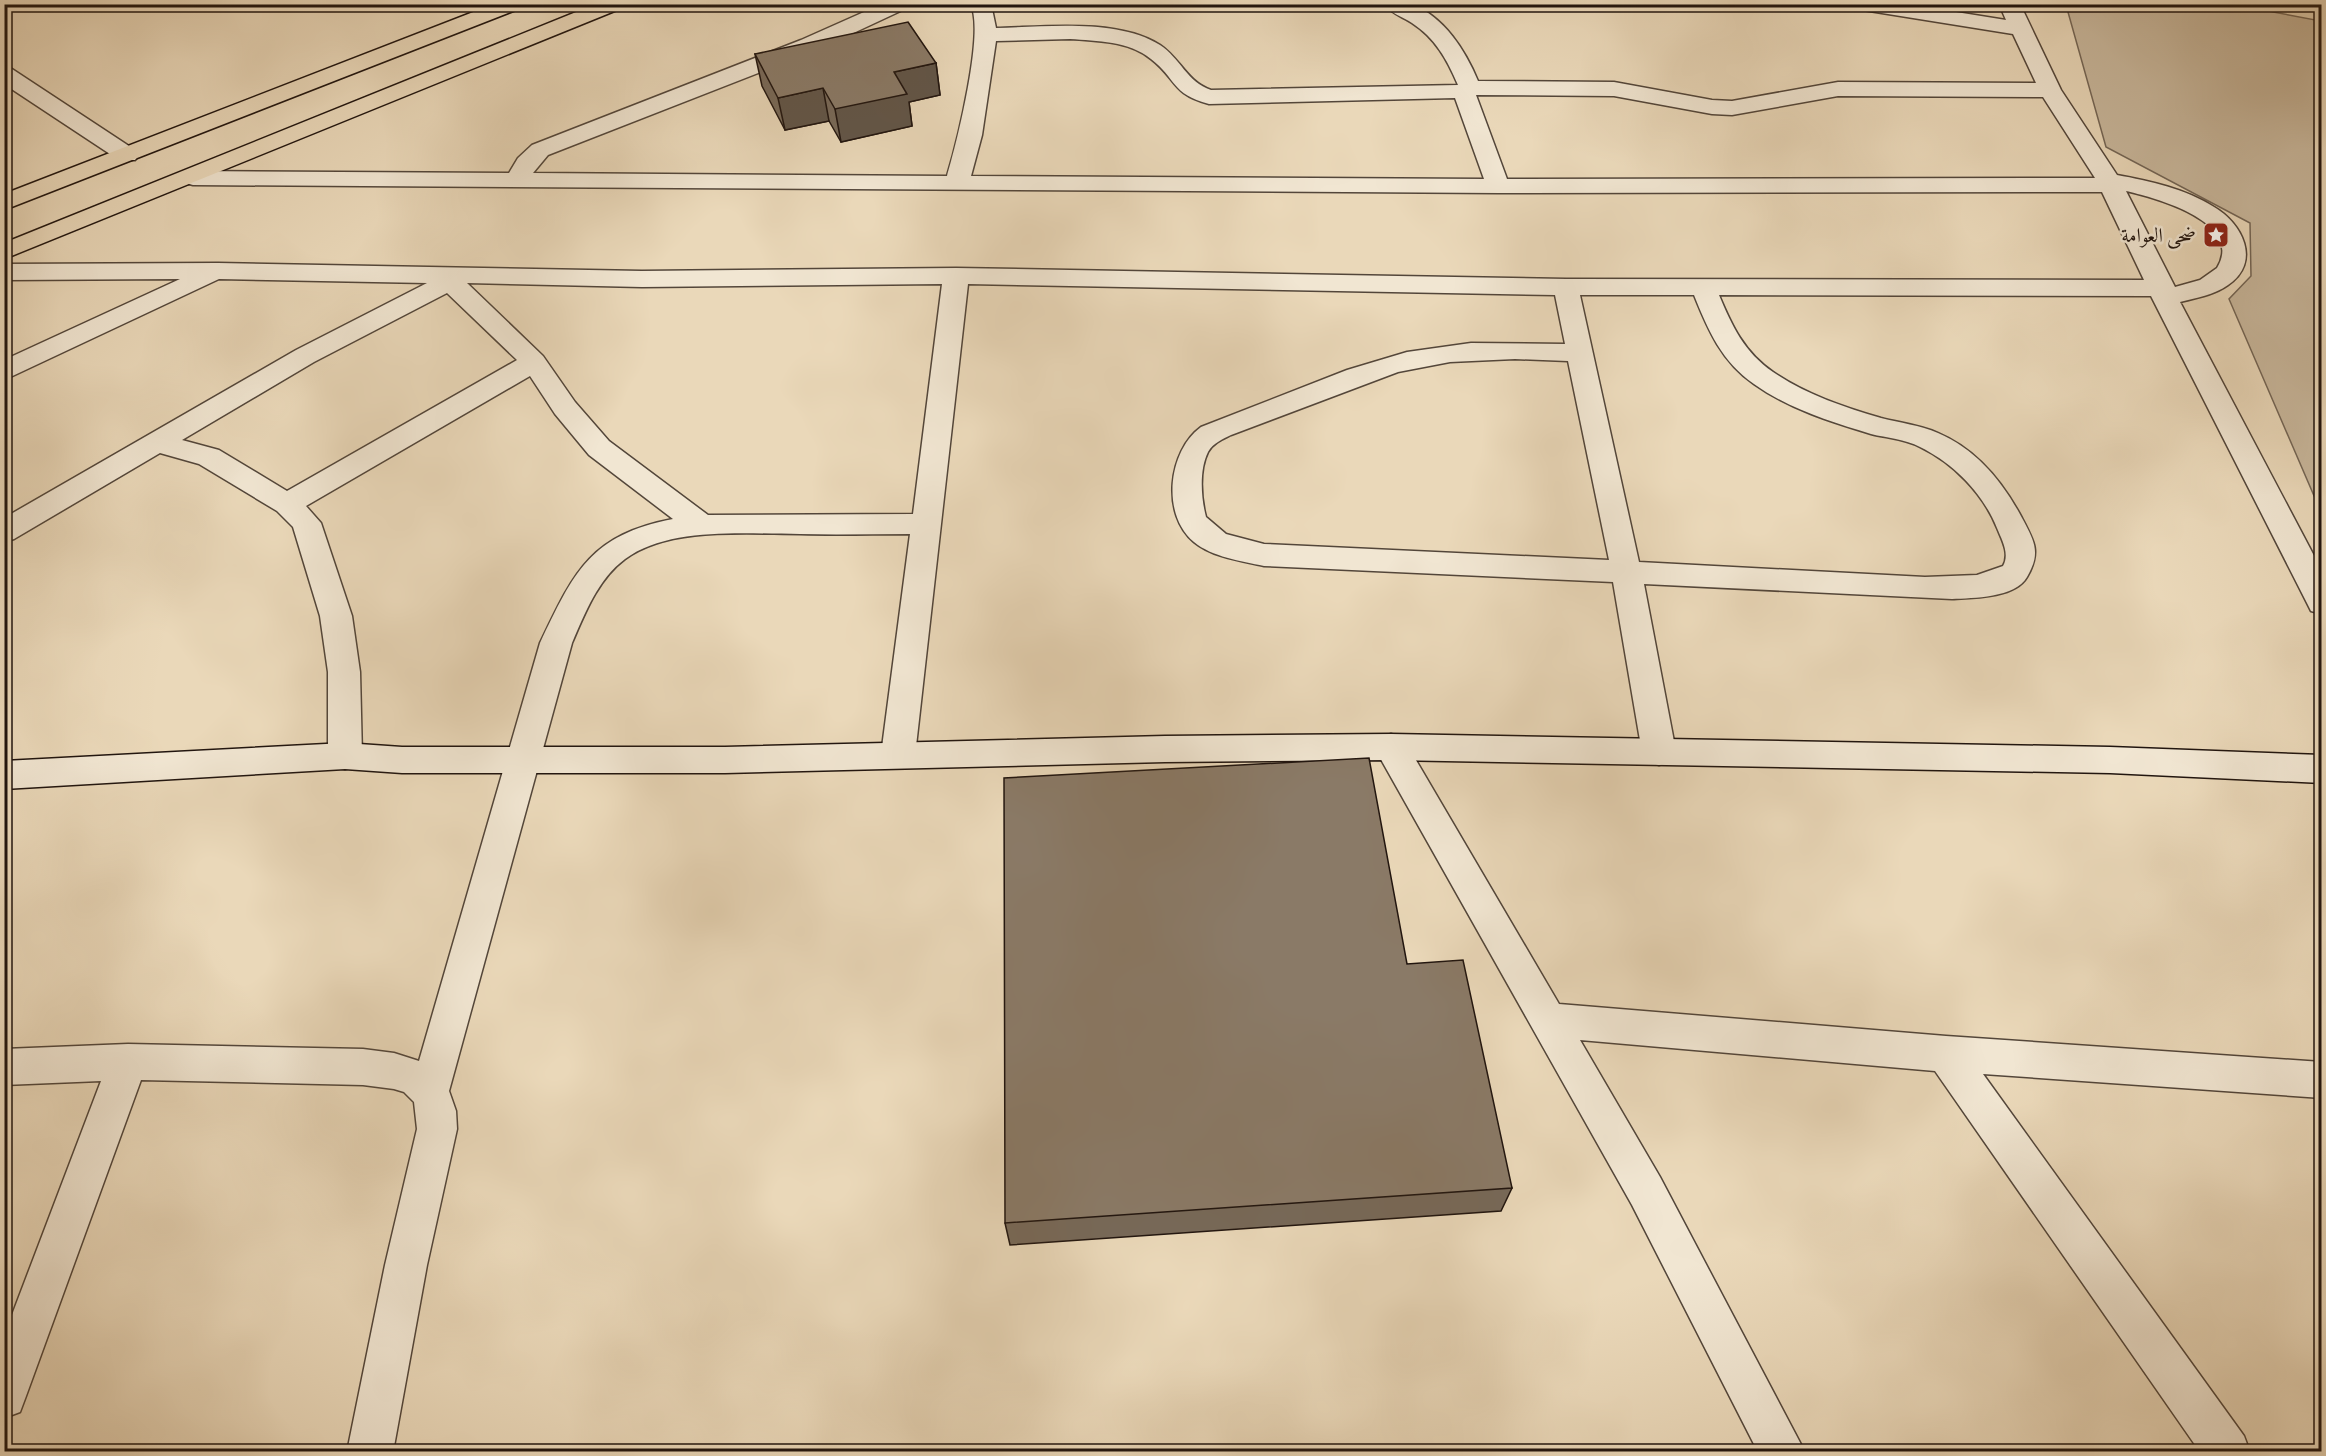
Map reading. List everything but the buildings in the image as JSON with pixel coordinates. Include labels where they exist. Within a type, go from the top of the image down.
[{"type":"main road","points":[[4,203],[514,4]]},
{"type":"main road","points":[[4,252],[193,178],[615,4]]},
{"type":"street","points":[[518,179],[526,163],[540,150],[809,45],[900,4]]},
{"type":"street","points":[[957,183],[971,135],[986,35],[983,8],[980,4]]},
{"type":"street","points":[[1394,4],[1442,34],[1460,61],[1498,186]]},
{"type":"street","points":[[1863,4],[2021,29]]},
{"type":"street","points":[[2009,4],[2050,90],[2110,183],[2198,366],[2276,509],[2322,603]]},
{"type":"street","points":[[986,35],[1051,33],[1129,40],[1156,52],[1186,89],[1209,97],[1467,89],[1614,89],[1712,107],[1732,108],[1838,89],[2050,90]]},
{"type":"street","points":[[4,74],[127,155]]},
{"type":"street","points":[[4,272],[218,271],[451,278],[642,279],[956,276],[2164,293],[2212,285],[2225,273],[2234,260],[2233,245],[2228,231],[2209,216],[2154,189],[2110,183],[1498,186],[193,178]]},
{"type":"street","points":[[4,371],[218,271]]},
{"type":"street","points":[[898,755],[956,276]]},
{"type":"street","points":[[451,278],[534,362],[565,408],[599,448],[700,524]]},
{"type":"street","points":[[4,532],[305,356],[451,278]]},
{"type":"street","points":[[1566,286],[1627,574],[1659,752]]},
{"type":"street","points":[[1580,353],[1473,351],[1423,357],[1367,373],[1224,428],[1197,445],[1192,461],[1188,503],[1192,522],[1206,536],[1228,548],[1264,555],[1627,574],[1864,583],[1918,588],[1993,584],[2011,578],[2020,568],[2022,557],[2001,505],[1986,482],[1958,458],[1929,440],[1835,413],[1774,385],[1730,350],[1702,287]]},
{"type":"street","points":[[287,504],[534,362]]},
{"type":"street","points":[[156,443],[209,457],[287,504],[306,523],[336,616],[344,672],[345,756]]},
{"type":"street","points":[[430,1089],[556,643],[578,596],[595,570],[617,549],[648,535],[700,524],[926,524]]},
{"type":"street","points":[[4,775],[345,756],[402,760],[725,760],[1391,747],[2110,760],[2322,769]]},
{"type":"street","points":[[1391,747],[1646,1191],[1783,1452]]},
{"type":"street","points":[[1547,1020],[2314,1088]]},
{"type":"street","points":[[1946,1054],[2228,1452]]},
{"type":"street","points":[[4,1396],[128,1062]]},
{"type":"street","points":[[4,1067],[128,1062],[363,1066],[392,1070],[418,1079],[430,1089],[437,1106],[437,1129],[406,1265],[370,1452]]},
{"type":"shaded area","points":[[2066,5],[2236,5],[2321,21],[2321,512],[2229,299],[2251,276],[2250,223],[2106,147]]},
{"type":"place","name":"ضحى العوامة","points":[[2216,235]]}]
